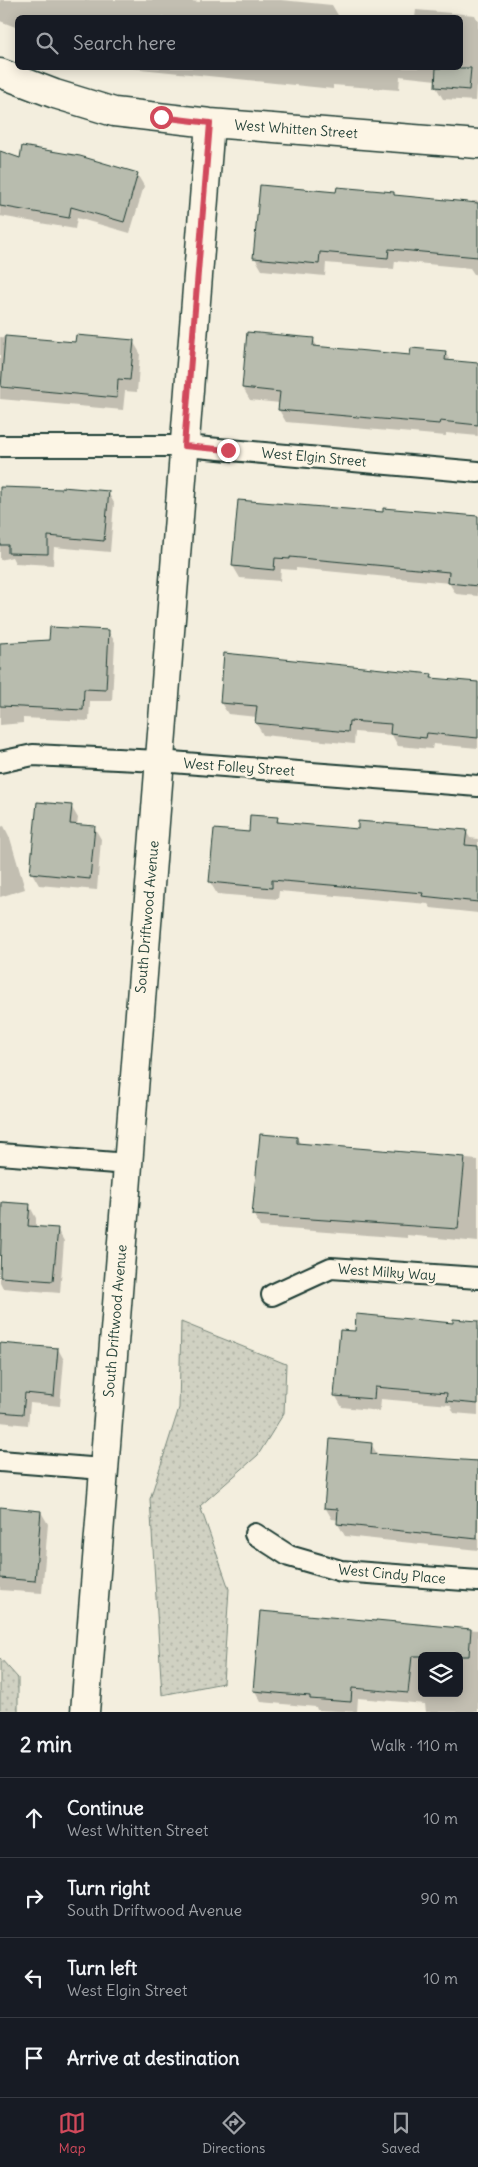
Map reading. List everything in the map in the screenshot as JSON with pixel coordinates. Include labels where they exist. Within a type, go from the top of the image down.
[{"type":"street","name":"West Whitten Street","points":[[0,73],[55,94],[114,112],[210,123],[478,144]]},
{"type":"street","name":"South Driftwood Avenue","points":[[85,1712],[210,123]]},
{"type":"street","name":"West Elgin Street","points":[[0,446],[184,446],[478,472]]},
{"type":"street","name":"West Folley Street","points":[[0,762],[33,755],[159,761],[478,786]]},
{"type":"street","points":[[0,1154],[128,1164]]},
{"type":"street","name":"West Milky Way","points":[[272,1295],[331,1268],[478,1278]]},
{"type":"street","points":[[0,1461],[103,1469]]},
{"type":"street","name":"West Cindy Place","points":[[255,1534],[289,1556],[341,1571],[478,1581]]},
{"type":"shaded area","points":[[181,1322],[286,1364],[284,1413],[258,1455],[200,1506],[229,1589],[223,1683],[162,1695],[150,1499],[179,1408]]},
{"type":"shaded area","points":[[0,1658],[18,1678],[18,1712],[0,1712]]},
{"type":"building","points":[[463,68],[471,68],[469,90],[435,87],[436,70],[463,70]]},
{"type":"building","points":[[22,146],[80,156],[138,173],[124,222],[71,207],[69,218],[0,206],[0,151],[20,158]]},
{"type":"building","points":[[260,185],[336,192],[337,187],[394,192],[394,195],[478,203],[478,257],[389,249],[388,258],[320,252],[319,264],[253,258]]},
{"type":"building","points":[[247,332],[314,338],[313,346],[410,355],[411,348],[446,351],[445,360],[478,363],[478,425],[440,421],[439,424],[278,410],[280,392],[242,388]]},
{"type":"building","points":[[76,335],[134,340],[130,380],[118,379],[117,398],[1,387],[5,336],[75,342]]},
{"type":"building","points":[[0,487],[62,489],[62,487],[109,491],[104,541],[48,536],[48,554],[8,553],[8,545],[0,545]]},
{"type":"building","points":[[238,500],[383,512],[383,508],[478,516],[478,586],[448,583],[449,572],[290,557],[290,559],[275,558],[274,570],[232,566]]},
{"type":"building","points":[[50,627],[109,630],[106,690],[84,689],[83,710],[0,706],[0,643],[49,640]]},
{"type":"building","points":[[224,653],[432,674],[431,678],[478,682],[478,738],[427,733],[426,738],[390,734],[391,724],[349,721],[348,732],[255,723],[257,706],[220,703]]},
{"type":"building","points":[[37,802],[72,805],[70,824],[95,826],[90,879],[30,873]]},
{"type":"building","points":[[250,815],[278,817],[277,822],[358,829],[358,821],[467,830],[465,845],[478,846],[478,902],[422,896],[423,893],[272,880],[272,888],[209,882],[214,829],[249,832]]},
{"type":"building","points":[[260,1134],[297,1137],[297,1143],[465,1157],[458,1229],[252,1215]]},
{"type":"building","points":[[2,1202],[30,1204],[28,1226],[58,1228],[53,1281],[0,1277]]},
{"type":"building","points":[[356,1314],[453,1323],[453,1319],[478,1321],[478,1404],[446,1401],[447,1393],[375,1387],[374,1399],[334,1396],[340,1330],[355,1331]]},
{"type":"building","points":[[0,1343],[58,1348],[54,1396],[25,1393],[23,1414],[0,1412]]},
{"type":"building","points":[[330,1439],[372,1443],[371,1454],[478,1461],[477,1539],[337,1524],[338,1509],[324,1508]]},
{"type":"building","points":[[0,1507],[41,1511],[35,1581],[0,1578]]},
{"type":"building","points":[[260,1611],[471,1629],[469,1656],[463,1656],[463,1652],[418,1652],[418,1656],[412,1656],[408,1693],[352,1688],[351,1702],[310,1699],[310,1696],[253,1691]]},
{"type":"route","points":[[161,117],[210,123],[184,446],[228,450]]}]
